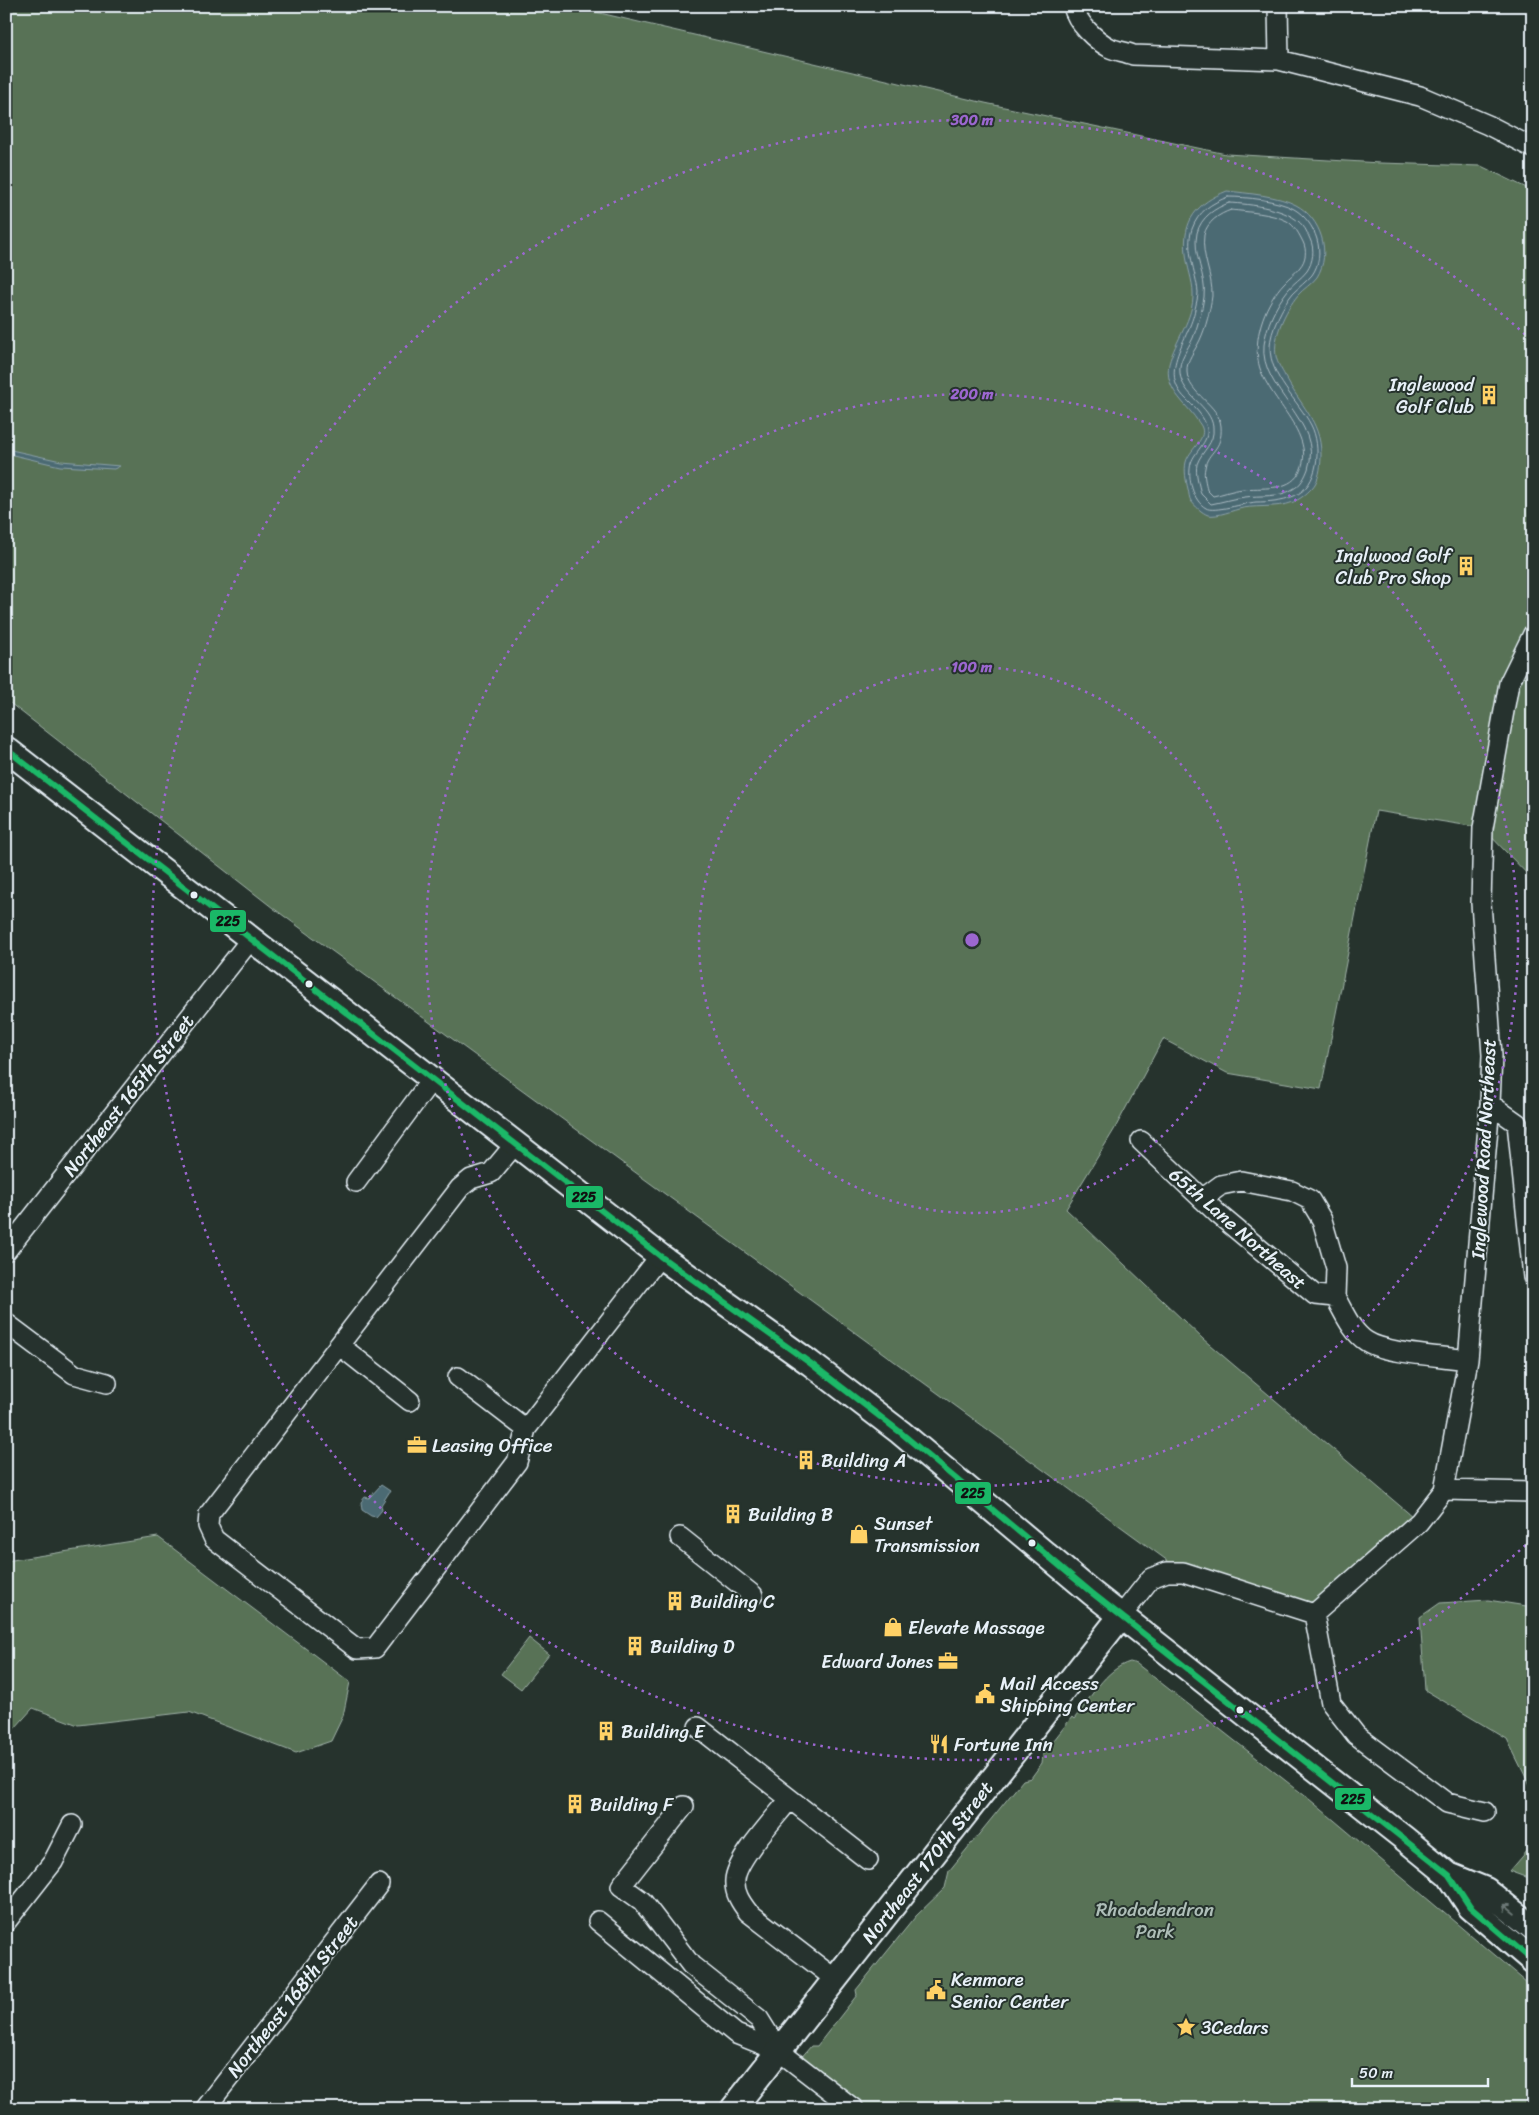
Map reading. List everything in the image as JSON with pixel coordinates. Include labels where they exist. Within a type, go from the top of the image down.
[{"type":"main road","points":[[6,748],[660,1256],[810,1363],[900,1432],[1121,1616],[1405,1839],[1448,1875],[1470,1907],[1533,1961]]},
{"type":"main road","name":"Northeast 170th Street","points":[[733,2109],[1121,1616]]},
{"type":"main road","points":[[1448,1875],[1486,1890],[1533,1928]]},
{"type":"street","points":[[1073,6],[1075,14],[1092,35],[1111,48],[1134,54],[1279,60],[1420,96],[1488,125],[1533,148]]},
{"type":"street","points":[[1278,6],[1279,60]]},
{"type":"street","name":"Inglewood Road Northeast","points":[[1314,1614],[1419,1522],[1444,1490],[1468,1360],[1490,1104],[1492,1055],[1480,903],[1483,828],[1510,683],[1533,634]]},
{"type":"street","name":"Northeast 165th Street","points":[[6,1252],[251,939]]},
{"type":"street","points":[[356,1182],[432,1079]]},
{"type":"street","points":[[1490,1104],[1518,1123],[1533,1277]]},
{"type":"street","name":"65th Lane Northeast","points":[[1141,1141],[1202,1199],[1315,1295],[1335,1297]]},
{"type":"street","points":[[516,1143],[491,1173],[472,1179],[460,1188],[209,1514],[208,1526],[214,1538],[357,1649],[375,1648],[517,1462],[526,1429],[660,1256]]},
{"type":"street","points":[[1202,1199],[1220,1184],[1241,1181],[1292,1191],[1310,1200],[1322,1220],[1336,1268],[1335,1297],[1354,1329],[1366,1341],[1386,1348],[1468,1360]]},
{"type":"street","points":[[6,1322],[74,1374],[107,1383]]},
{"type":"street","points":[[339,1346],[410,1400]]},
{"type":"street","points":[[458,1377],[526,1429]]},
{"type":"street","points":[[1444,1490],[1533,1492]]},
{"type":"street","points":[[680,1537],[753,1595]]},
{"type":"street","points":[[1121,1616],[1151,1578],[1167,1572],[1183,1572],[1314,1614],[1331,1703],[1356,1734],[1447,1803],[1484,1812]]},
{"type":"street","points":[[698,1727],[868,1860]]},
{"type":"street","points":[[790,1799],[741,1861],[735,1880],[736,1892],[740,1902],[748,1912],[835,1979]]},
{"type":"street","points":[[684,1806],[621,1886],[642,1902],[691,1965],[759,2019],[779,2051]]},
{"type":"street","points":[[6,1922],[53,1862],[72,1825]]},
{"type":"street","name":"Northeast 168th Street","points":[[205,2109],[379,1884]]},
{"type":"street","points":[[598,1922],[736,2034],[779,2051],[854,2109]]},
{"type":"green space","name":"Inglewood Golf Club","points":[[6,6],[570,6],[985,103],[1226,154],[1380,163],[1481,166],[1533,191],[1533,880],[1483,828],[1376,811],[1321,1089],[1227,1073],[1163,1039],[1114,1130],[1066,1209],[1203,1339],[1419,1522],[1314,1614],[1183,1572],[273,908],[6,700]]},
{"type":"green space","points":[[158,1537],[350,1682],[343,1716],[331,1741],[296,1753],[189,1712],[78,1725],[33,1708],[6,1738],[6,1561]]},
{"type":"green space","points":[[1488,1600],[1533,1607],[1533,1792],[1507,1739],[1425,1690],[1420,1617],[1440,1603]]},
{"type":"green space","points":[[529,1638],[549,1654],[521,1689],[501,1674]]},
{"type":"green space","name":"Rhododendron Park","points":[[1130,1662],[1137,1664],[1309,1799],[1533,1988],[1533,2109],[865,2109],[800,2059],[811,2046],[817,2046],[857,1995],[856,1990],[916,1916],[945,1888],[949,1871],[1023,1780],[1031,1778],[1042,1763],[1043,1754],[1072,1717],[1074,1719],[1092,1694],[1113,1671]]},
{"type":"green space","points":[[1533,1843],[1533,1880],[1509,1871]]},
{"type":"water","points":[[1227,191],[1272,197],[1296,205],[1312,218],[1322,237],[1324,257],[1317,277],[1298,295],[1289,308],[1276,340],[1277,359],[1280,366],[1317,432],[1320,442],[1321,462],[1315,484],[1293,502],[1249,507],[1221,514],[1208,515],[1201,511],[1190,498],[1185,472],[1188,458],[1202,437],[1202,428],[1172,388],[1168,373],[1172,355],[1191,312],[1193,303],[1193,288],[1185,242],[1189,222],[1207,201]]},
{"type":"water","points":[[11,450],[61,461],[120,466],[114,469],[60,466],[13,455]]},
{"type":"water","points":[[381,1485],[390,1491],[381,1505],[382,1510],[376,1517],[371,1516],[362,1510],[361,1502],[365,1497],[369,1498]]},
{"type":"transit line","name":"225","points":[[6,749],[660,1256],[810,1363],[900,1432],[1092,1593],[1449,1875],[1470,1907],[1533,1961]]},
{"type":"place","name":"Inglewood Golf Club","points":[[1489,395]]},
{"type":"place","name":"Inglwood Golf Club Pro Shop","points":[[1466,566]]},
{"type":"place","name":"Leasing Office","points":[[417,1445]]},
{"type":"place","name":"Building A","points":[[806,1460]]},
{"type":"place","name":"Building B","points":[[733,1514]]},
{"type":"place","name":"Sunset Transmission","points":[[859,1534]]},
{"type":"place","name":"Building C","points":[[675,1601]]},
{"type":"place","name":"Elevate Massage","points":[[893,1627]]},
{"type":"place","name":"Building D","points":[[635,1646]]},
{"type":"place","name":"Edward Jones","points":[[948,1661]]},
{"type":"place","name":"Mail Access Shipping Center","points":[[985,1694]]},
{"type":"place","name":"Building E","points":[[606,1731]]},
{"type":"place","name":"Fortune Inn","points":[[939,1744]]},
{"type":"place","name":"Building F","points":[[575,1804]]},
{"type":"place","name":"Kenmore Senior Center","points":[[936,1990]]},
{"type":"place","name":"3Cedars","points":[[1186,2027]]}]
